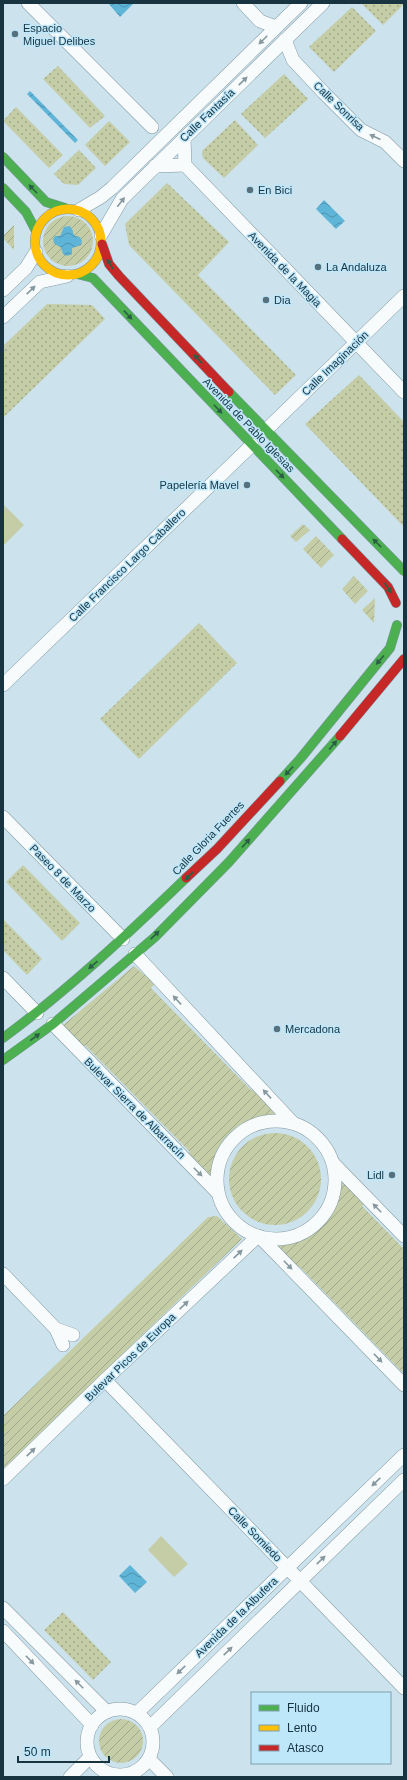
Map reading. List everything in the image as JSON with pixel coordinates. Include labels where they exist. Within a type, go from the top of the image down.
[{"type":"street","points":[[28,3],[152,127],[173,128]]},
{"type":"street","points":[[243,3],[260,21],[276,27]]},
{"type":"street","name":"Calle Fantasía","points":[[79,210],[102,197],[301,3]]},
{"type":"street","name":"Calle Fantasía","points":[[101,240],[122,199],[323,3]]},
{"type":"street","name":"Calle Sonrisa","points":[[285,40],[293,60],[361,130],[385,142],[404,162]]},
{"type":"street","points":[[149,152],[152,127]]},
{"type":"street","points":[[155,166],[185,165],[184,138]]},
{"type":"street","points":[[3,158],[46,202],[65,208],[79,210],[89,216],[97,224],[101,240],[98,257],[90,268],[72,275],[40,282],[3,317]]},
{"type":"street","name":"Avenida de la Magia","points":[[185,165],[404,392]]},
{"type":"street","points":[[3,188],[26,212],[36,231]]},
{"type":"street","points":[[65,208],[53,212],[43,220],[36,231],[34,242],[40,261],[48,269],[57,274],[72,275]]},
{"type":"street","name":"Avenida de Pablo Iglesias","points":[[101,240],[109,264],[115,271],[266,430],[404,571]]},
{"type":"street","points":[[3,290],[26,268],[36,252]]},
{"type":"street","name":"Avenida de Pablo Iglesias","points":[[72,275],[93,278],[388,587],[396,603]]},
{"type":"street","name":"Calle Imaginación","points":[[266,430],[404,296]]},
{"type":"street","name":"Calle Francisco Largo Caballero","points":[[3,685],[252,446]]},
{"type":"street","points":[[401,593],[396,603],[395,612],[397,625],[404,634]]},
{"type":"street","name":"Calle Gloria Fuertes","points":[[3,1038],[37,1013],[123,939],[217,850],[300,759],[390,648],[397,625]]},
{"type":"street","points":[[3,1060],[53,1024],[134,954],[229,862],[316,766],[404,659]]},
{"type":"street","name":"Paseo 8 de Marzo","points":[[3,817],[123,939]]},
{"type":"street","points":[[134,954],[294,1123],[317,1137],[324,1146],[333,1163],[404,1236]]},
{"type":"street","points":[[3,978],[37,1013]]},
{"type":"street","name":"Bulevar Sierra de Albarracín","points":[[53,1024],[217,1192]]},
{"type":"street","points":[[294,1123],[276,1120],[259,1123],[243,1130],[230,1142],[221,1157],[216,1174],[217,1192],[222,1206],[237,1225],[259,1237],[404,1385]]},
{"type":"street","points":[[259,1237],[278,1239],[296,1235],[311,1227],[324,1214],[332,1198],[335,1181],[333,1163]]},
{"type":"street","name":"Bulevar Picos de Europa","points":[[3,1479],[105,1380],[259,1237]]},
{"type":"street","points":[[3,1274],[56,1329],[63,1345]]},
{"type":"street","points":[[56,1329],[73,1335]]},
{"type":"street","name":"Calle Somiedo","points":[[105,1380],[404,1688]]},
{"type":"street","name":"Avenida de la Albufera","points":[[137,1713],[404,1455]]},
{"type":"street","name":"Avenida de la Albufera","points":[[150,1727],[404,1480]]},
{"type":"street","points":[[3,1608],[107,1712]]},
{"type":"street","points":[[3,1632],[92,1725]]},
{"type":"street","points":[[117,1709],[127,1709],[137,1713],[145,1719],[154,1737],[153,1748],[149,1759],[139,1774],[119,1776],[99,1774],[90,1757],[87,1746],[88,1735],[92,1725],[98,1717],[117,1709]]},
{"type":"street","points":[[70,1777],[90,1757]]},
{"type":"street","points":[[149,1759],[167,1777]]},
{"type":"green space","points":[[361,3],[404,3],[404,4],[383,25]]},
{"type":"green space","points":[[352,7],[376,31],[334,72],[309,47]]},
{"type":"green space","points":[[58,66],[105,116],[90,128],[43,79]]},
{"type":"green space","points":[[284,74],[308,99],[265,138],[241,114]]},
{"type":"green space","points":[[16,107],[63,155],[49,168],[3,121]]},
{"type":"green space","points":[[235,120],[258,145],[224,178],[203,158],[202,151]]},
{"type":"green space","points":[[109,121],[130,142],[105,166],[85,145]]},
{"type":"green space","points":[[79,150],[96,168],[78,185],[64,184],[54,174]]},
{"type":"green space","points":[[167,183],[229,242],[198,275],[296,375],[275,395],[129,245],[125,224]]},
{"type":"green space","points":[[68,216],[77,218],[88,227],[93,241],[91,250],[82,261],[68,266],[59,264],[48,255],[43,241],[45,232],[54,221]]},
{"type":"green space","points":[[14,225],[14,250],[3,238],[3,236]]},
{"type":"green space","points":[[47,304],[92,305],[105,319],[3,418],[3,346]]},
{"type":"green space","points":[[359,375],[404,422],[404,527],[305,424]]},
{"type":"green space","points":[[3,504],[24,525],[3,546]]},
{"type":"green space","points":[[303,524],[310,530],[296,542],[290,536]]},
{"type":"green space","points":[[316,536],[334,555],[321,568],[303,549]]},
{"type":"green space","points":[[354,576],[368,591],[355,604],[342,589]]},
{"type":"green space","points":[[375,598],[374,623],[362,610]]},
{"type":"green space","points":[[199,623],[237,663],[139,759],[100,719]]},
{"type":"green space","points":[[23,865],[80,923],[62,941],[6,882]]},
{"type":"green space","points":[[3,919],[42,959],[27,975],[3,950]]},
{"type":"green space","points":[[134,966],[155,984],[151,988],[251,1090],[254,1088],[280,1114],[260,1116],[251,1119],[242,1123],[227,1135],[216,1152],[212,1180],[187,1155],[190,1152],[85,1045],[83,1047],[62,1026]]},
{"type":"green space","points":[[275,1133],[293,1137],[307,1147],[317,1161],[321,1179],[317,1197],[307,1211],[293,1221],[275,1225],[257,1221],[243,1211],[233,1197],[229,1179],[233,1161],[243,1147],[257,1137]]},
{"type":"green space","points":[[340,1177],[366,1202],[362,1206],[404,1249],[404,1374],[300,1267],[297,1268],[273,1244],[300,1237],[311,1232],[321,1224],[329,1215],[335,1204],[339,1192]]},
{"type":"green space","points":[[217,1216],[242,1239],[3,1469],[3,1416],[208,1217]]},
{"type":"green space","points":[[161,1536],[188,1564],[174,1577],[148,1550]]},
{"type":"green space","points":[[63,1612],[111,1662],[93,1680],[44,1630]]},
{"type":"green space","points":[[121,1719],[133,1723],[139,1729],[143,1741],[139,1753],[133,1759],[121,1763],[109,1759],[103,1753],[99,1741],[103,1729],[109,1723]]},
{"type":"water","points":[[108,3],[134,3],[120,17]]},
{"type":"water","points":[[30,91],[78,140],[75,143],[27,94]]},
{"type":"water","points":[[324,200],[345,221],[336,229],[316,209]]},
{"type":"water","points":[[70,226],[75,236],[80,237],[82,241],[81,245],[72,248],[72,254],[67,256],[63,254],[61,247],[54,243],[53,239],[55,236],[60,236],[64,227]]},
{"type":"water","points":[[130,1565],[147,1582],[135,1593],[119,1576]]},
{"type":"traffic: fast","points":[[3,157],[46,202],[65,208]]},
{"type":"traffic: fast","points":[[3,188],[26,212],[36,231]]},
{"type":"traffic: fast","points":[[77,274],[93,278],[342,539]]},
{"type":"traffic: fast","points":[[229,392],[404,571]]},
{"type":"traffic: fast","points":[[280,781],[300,759],[390,648],[397,625]]},
{"type":"traffic: fast","points":[[3,1060],[53,1024],[155,937],[229,862],[340,736]]},
{"type":"traffic: fast","points":[[3,1038],[51,1001],[97,961],[186,878]]},
{"type":"traffic: slow","points":[[61,209],[75,209],[87,214],[96,223],[101,235],[101,242],[99,255],[92,266],[75,275],[61,275],[49,270],[40,261],[35,249],[35,235],[40,223],[49,214],[61,209]]},
{"type":"traffic: jam","points":[[102,244],[109,264],[119,276],[229,392]]},
{"type":"traffic: jam","points":[[342,539],[388,587],[396,603]]},
{"type":"traffic: jam","points":[[340,736],[404,659]]},
{"type":"traffic: jam","points":[[186,878],[217,849],[280,781]]},
{"type":"place","name":"Espacio Miguel Delibes","points":[[15,34]]},
{"type":"place","name":"En Bici","points":[[250,190]]},
{"type":"place","name":"La Andaluza","points":[[318,267]]},
{"type":"place","name":"Dia","points":[[266,300]]},
{"type":"place","name":"Papelería Mavel","points":[[247,485]]},
{"type":"place","name":"Mercadona","points":[[277,1029]]},
{"type":"place","name":"Lidl","points":[[392,1175]]}]
